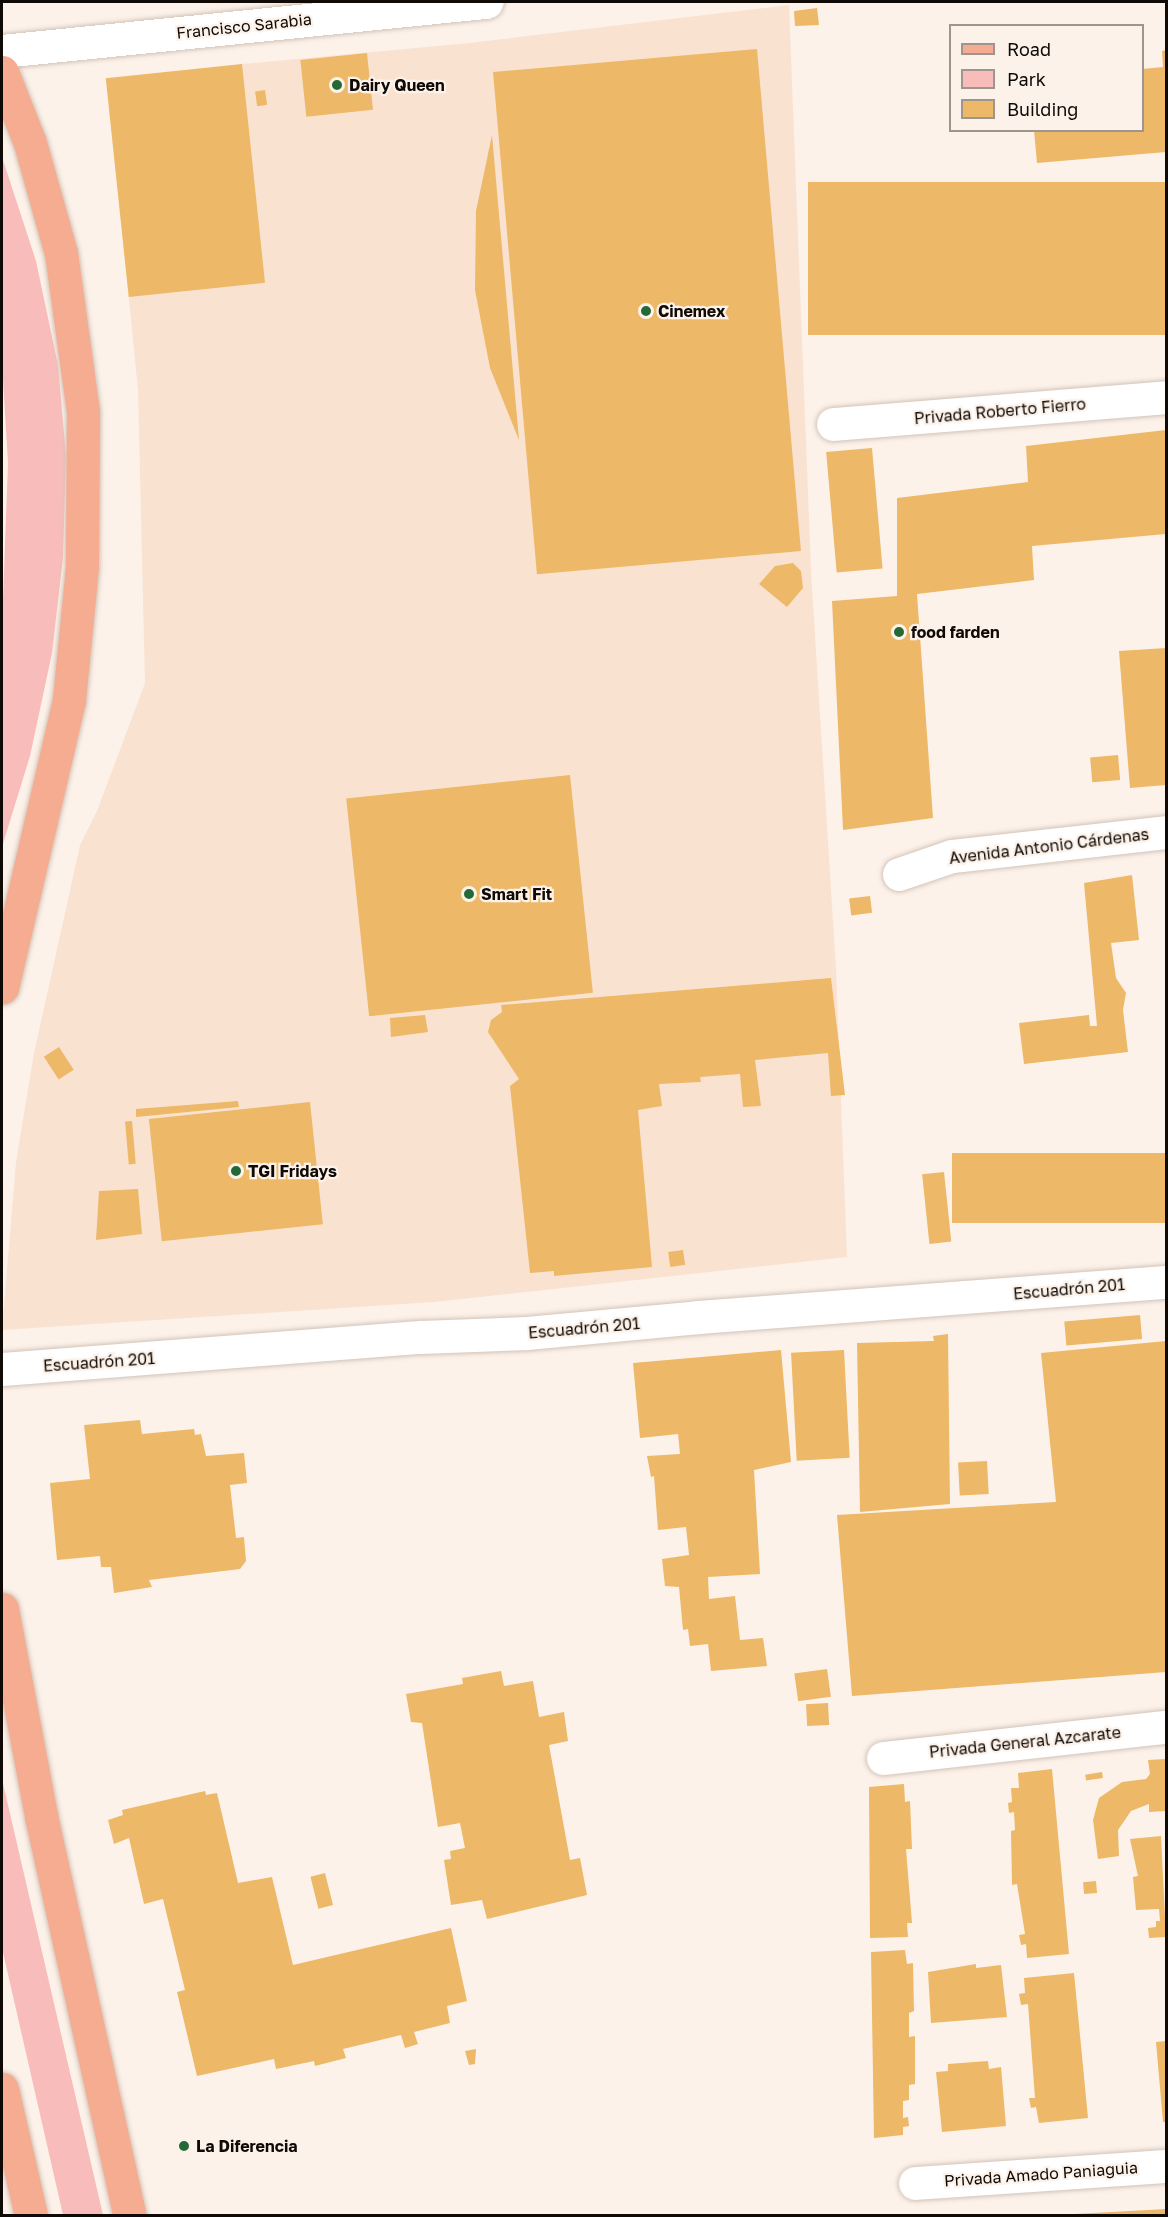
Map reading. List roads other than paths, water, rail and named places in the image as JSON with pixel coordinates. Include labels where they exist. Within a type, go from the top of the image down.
[{"type":"main road","points":[[2,72],[30,143],[61,253],[83,424],[82,567],[69,700],[2,987]]},
{"type":"main road","points":[[2,1609],[6,1669],[95,2072],[130,2216]]},
{"type":"main road","points":[[3,2103],[31,2216]]},
{"type":"street","name":"Francisco Sarabia","points":[[2,51],[487,2]]},
{"type":"street","name":"Privada Roberto Fierro","points":[[833,424],[1167,398]]},
{"type":"street","name":"Avenida Antonio Cárdenas","points":[[899,874],[952,856],[1167,832]]},
{"type":"street","name":"Escuadrón 201","points":[[2,1369],[420,1337],[527,1334],[698,1317],[1167,1282]]},
{"type":"street","name":"Privada General Azcarate","points":[[883,1758],[1167,1727]]},
{"type":"street","name":"Privada Amado Paniaguia","points":[[915,2183],[1167,2166]]},
{"type":"place","name":"Dairy Queen","points":[[337,85]]},
{"type":"place","name":"Cinemex","points":[[646,311]]},
{"type":"place","name":"food farden","points":[[899,632]]},
{"type":"place","name":"Smart Fit","points":[[469,894]]},
{"type":"place","name":"TGI Fridays","points":[[236,1171]]},
{"type":"place","name":"La Diferencia","points":[[184,2146]]}]
